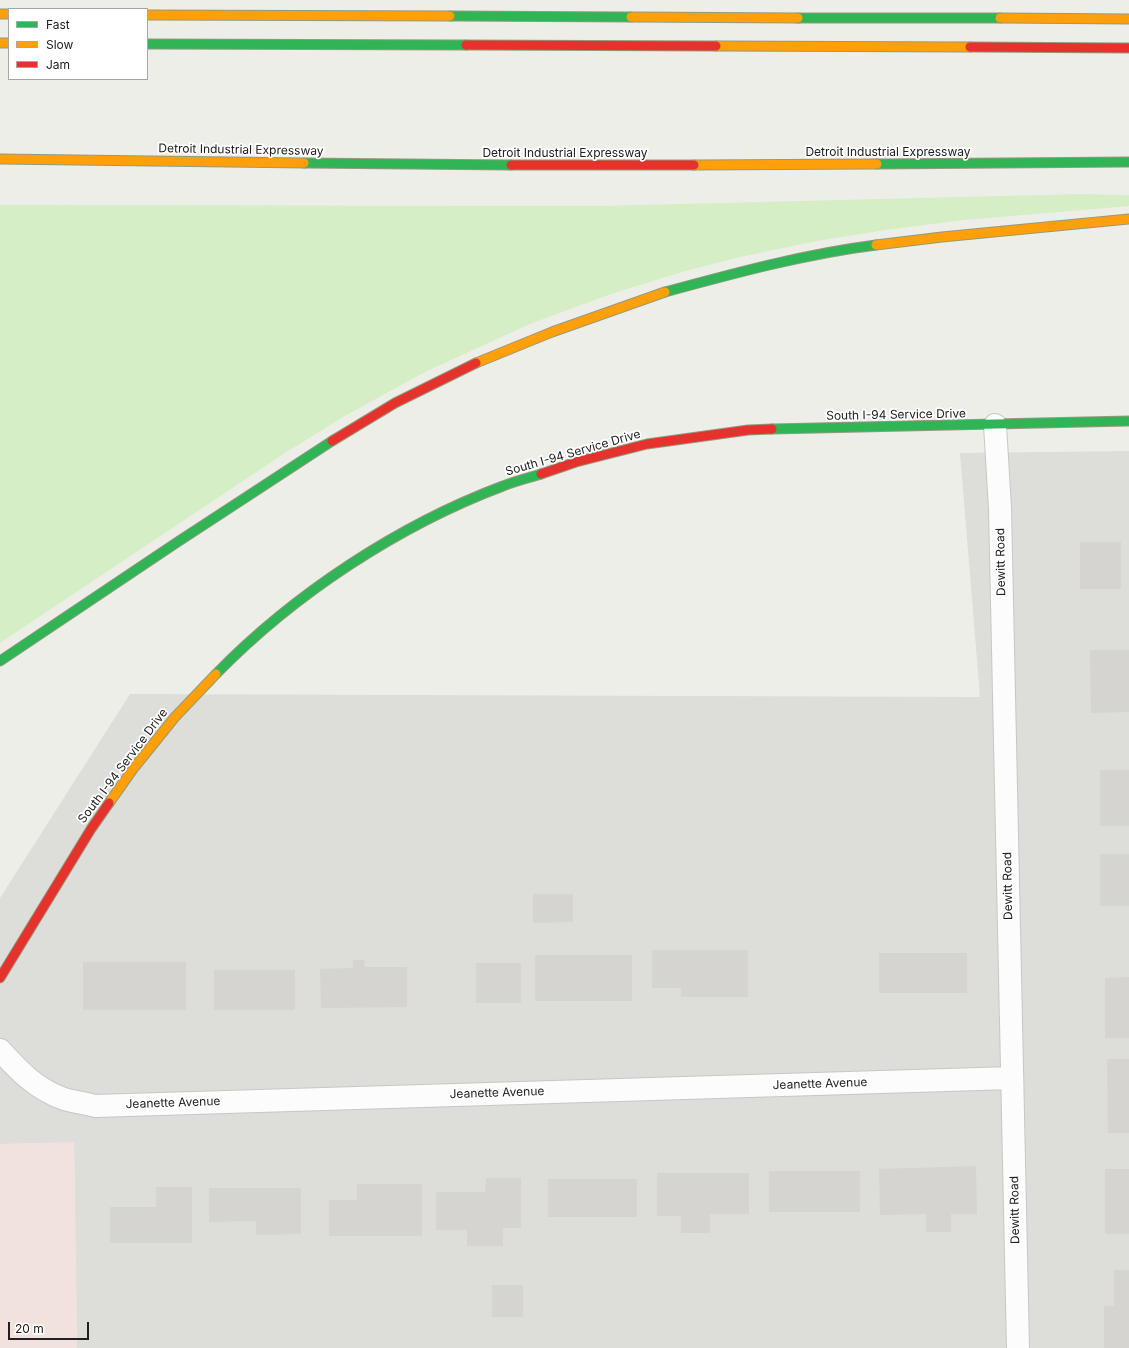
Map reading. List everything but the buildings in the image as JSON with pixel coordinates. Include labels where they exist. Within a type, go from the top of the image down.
[{"type":"main road","points":[[148,15],[1129,19]]},
{"type":"main road","points":[[148,44],[1129,48]]},
{"type":"main road","name":"Detroit Industrial Expressway","points":[[0,158],[568,166],[1129,162]]},
{"type":"main road","points":[[0,661],[176,543],[395,403],[470,366],[552,332],[654,295],[750,268],[843,249],[942,237],[1129,219]]},
{"type":"main road","name":"South I-94 Service Drive","points":[[0,978],[91,829],[133,769],[174,717],[233,657],[281,615],[338,573],[389,540],[443,512],[503,486],[576,462],[646,444],[748,430],[1129,421]]},
{"type":"street","name":"Dewitt Road","points":[[995,425],[1000,508],[1018,1348]]},
{"type":"street","name":"Jeanette Avenue","points":[[0,1050],[17,1070],[36,1086],[64,1099],[95,1106],[1012,1078]]},
{"type":"shaded area","points":[[1129,451],[1129,1348],[77,1348],[74,1143],[0,1144],[0,898],[130,694],[980,697],[960,453]]},
{"type":"shaded area","points":[[74,1142],[77,1348],[0,1348],[0,1144]]},
{"type":"green space","points":[[1079,194],[1129,195],[1129,206],[964,220],[817,241],[740,257],[682,272],[611,294],[530,324],[425,372],[343,417],[285,453],[0,643],[0,205],[599,206]]},
{"type":"traffic: fast","points":[[450,16],[631,17]]},
{"type":"traffic: fast","points":[[798,18],[1000,18]]},
{"type":"traffic: fast","points":[[148,44],[466,45]]},
{"type":"traffic: fast","points":[[877,164],[1129,162]]},
{"type":"traffic: fast","points":[[304,163],[511,165]]},
{"type":"traffic: fast","points":[[665,292],[796,259],[823,253],[876,245]]},
{"type":"traffic: fast","points":[[772,429],[1129,421]]},
{"type":"traffic: fast","points":[[0,661],[332,441]]},
{"type":"traffic: fast","points":[[216,674],[279,616],[350,565],[387,542],[464,502],[508,484],[541,474]]},
{"type":"traffic: slow","points":[[0,14],[8,14]]},
{"type":"traffic: slow","points":[[148,15],[450,16]]},
{"type":"traffic: slow","points":[[631,17],[798,18]]},
{"type":"traffic: slow","points":[[1000,18],[1129,19]]},
{"type":"traffic: slow","points":[[0,43],[8,43]]},
{"type":"traffic: slow","points":[[716,46],[970,47]]},
{"type":"traffic: slow","points":[[0,159],[304,163]]},
{"type":"traffic: slow","points":[[694,165],[877,164]]},
{"type":"traffic: slow","points":[[876,245],[942,237],[1129,219]]},
{"type":"traffic: slow","points":[[476,363],[552,332],[665,292]]},
{"type":"traffic: slow","points":[[109,803],[133,769],[175,717],[216,674]]},
{"type":"traffic: jam","points":[[466,45],[716,46]]},
{"type":"traffic: jam","points":[[970,47],[1129,48]]},
{"type":"traffic: jam","points":[[511,165],[694,165]]},
{"type":"traffic: jam","points":[[332,441],[395,403],[476,363]]},
{"type":"traffic: jam","points":[[541,474],[576,462],[647,444],[748,430],[772,429]]},
{"type":"traffic: jam","points":[[0,978],[91,829],[109,803]]}]
